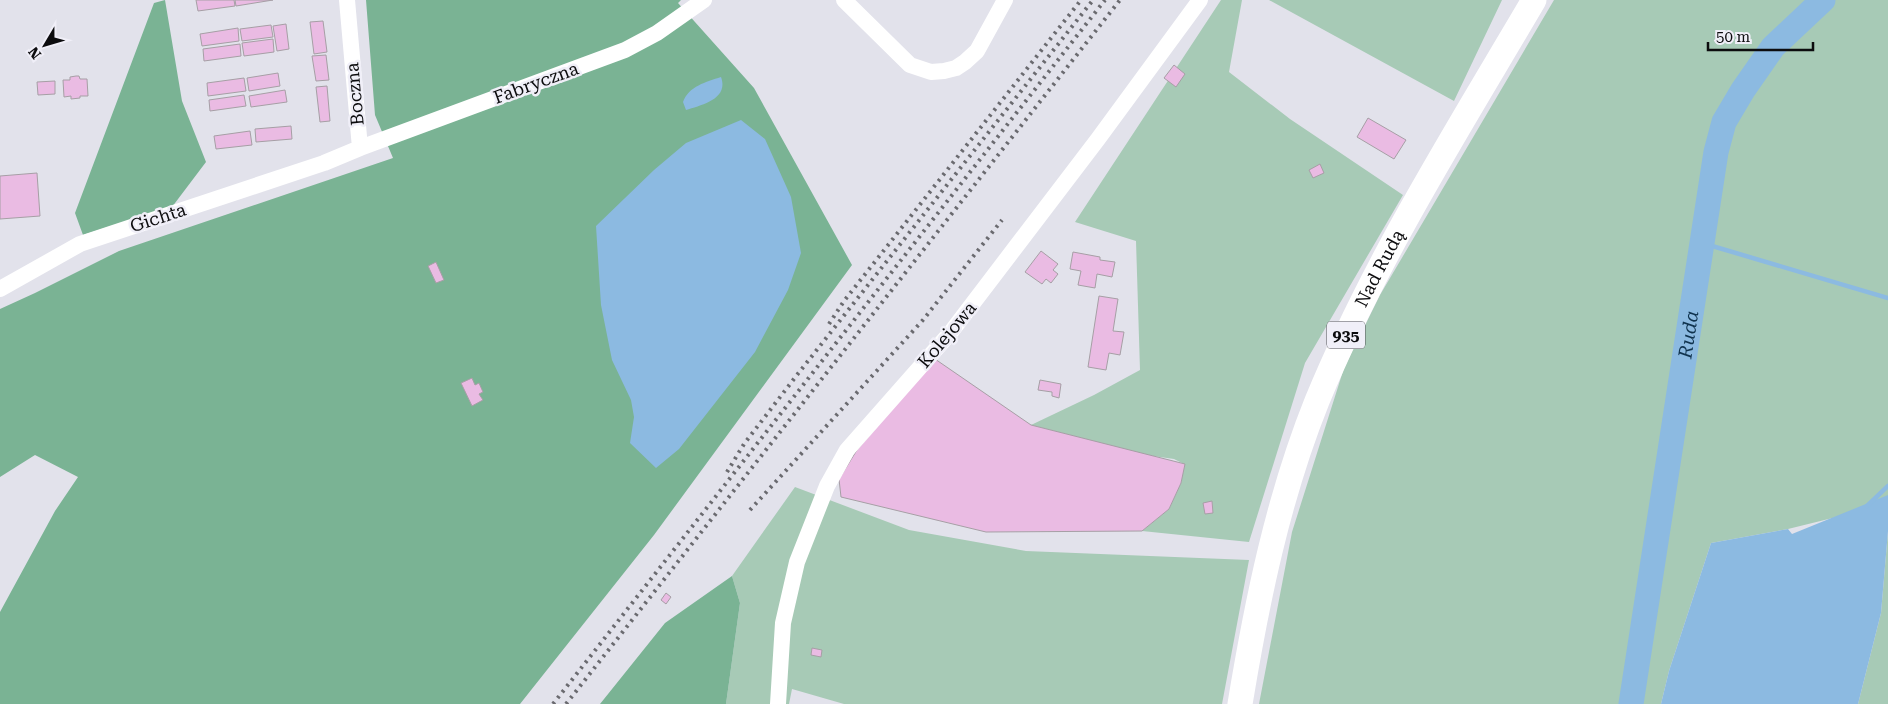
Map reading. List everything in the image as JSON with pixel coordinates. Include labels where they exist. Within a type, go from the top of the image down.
[{"type":"main road","name":"Nad Rudą","points":[[1240,704],[1256,615],[1274,534],[1297,458],[1317,402],[1350,324],[1385,257],[1534,0]]},
{"type":"street","name":"Boczna","points":[[324,163],[360,148],[347,0]]},
{"type":"street","name":"Fabryczna","points":[[360,148],[624,50],[657,33],[704,0]]},
{"type":"street","points":[[844,0],[910,65],[931,72],[956,68],[977,51],[985,40],[1005,0]]},
{"type":"street","name":"Kolejowa","points":[[778,704],[783,623],[796,562],[827,486],[847,450],[951,332],[1098,139],[1200,0]]},
{"type":"street","name":"Gichta","points":[[0,289],[80,244],[324,163]]},
{"type":"green space","points":[[165,0],[182,101],[206,162],[172,207],[83,235],[75,213],[154,3]]},
{"type":"green space","points":[[366,0],[681,0],[678,3],[754,88],[852,265],[654,535],[520,704],[0,704],[0,612],[55,511],[78,477],[35,455],[0,477],[0,309],[119,251],[393,158],[375,115]]},
{"type":"green space","points":[[1221,0],[1242,0],[1229,72],[1290,119],[1403,195],[1305,363],[1249,542],[1142,531],[1169,509],[1181,483],[1184,464],[1174,459],[1146,455],[1031,425],[1094,395],[1140,370],[1136,241],[1075,222]]},
{"type":"green space","points":[[1269,0],[1502,0],[1454,101]]},
{"type":"green space","points":[[1554,0],[1888,0],[1888,496],[1861,511],[1788,529],[1711,543],[1669,671],[1661,704],[1259,704],[1292,532],[1344,368],[1380,295]]},
{"type":"green space","points":[[795,487],[909,530],[1026,551],[1249,560],[1222,704],[844,704],[792,689],[789,704],[726,704],[740,603],[732,576]]},
{"type":"green space","points":[[1888,531],[1888,704],[1858,704],[1881,613]]},
{"type":"green space","points":[[732,576],[740,603],[726,704],[600,704],[665,623]]},
{"type":"water","points":[[721,77],[722,85],[718,96],[706,103],[686,110],[683,102],[689,92],[699,85]]},
{"type":"water","points":[[741,120],[765,139],[791,197],[801,253],[788,290],[755,352],[679,449],[656,468],[630,443],[634,417],[631,400],[612,360],[601,305],[596,226],[654,170],[686,143]]},
{"type":"water","points":[[1888,495],[1888,531],[1881,613],[1858,704],[1661,704],[1669,671],[1711,543],[1788,529],[1792,534]]},
{"type":"building","points":[[196,0],[234,0],[235,6],[198,11]]},
{"type":"building","points":[[235,0],[273,0],[236,6]]},
{"type":"building","points":[[323,21],[327,52],[314,54],[310,22]]},
{"type":"building","points":[[286,24],[289,49],[277,51],[273,26]]},
{"type":"building","points":[[271,25],[273,37],[242,41],[240,29]]},
{"type":"building","points":[[238,28],[239,41],[202,46],[200,34]]},
{"type":"building","points":[[273,39],[274,52],[244,56],[242,43]]},
{"type":"building","points":[[240,44],[241,56],[204,61],[203,49]]},
{"type":"building","points":[[326,55],[329,80],[316,81],[312,56]]},
{"type":"building","points":[[1174,65],[1185,74],[1176,87],[1164,78]]},
{"type":"building","points":[[278,73],[280,86],[249,91],[247,78]]},
{"type":"building","points":[[79,76],[80,79],[87,79],[88,96],[71,99],[71,96],[64,97],[63,80],[70,80],[70,77]]},
{"type":"building","points":[[244,78],[246,91],[208,96],[207,83]]},
{"type":"building","points":[[55,81],[55,94],[38,95],[37,82]]},
{"type":"building","points":[[327,86],[330,121],[320,122],[316,87]]},
{"type":"building","points":[[285,90],[287,102],[251,107],[249,96]]},
{"type":"building","points":[[244,95],[246,106],[210,111],[209,100]]},
{"type":"building","points":[[1368,118],[1406,140],[1394,159],[1357,137]]},
{"type":"building","points":[[291,126],[292,139],[256,142],[255,129]]},
{"type":"building","points":[[250,131],[252,145],[216,149],[214,136]]},
{"type":"building","points":[[1320,164],[1324,173],[1313,178],[1309,170]]},
{"type":"building","points":[[37,173],[40,216],[0,219],[0,176]]},
{"type":"building","points":[[1041,251],[1058,264],[1053,270],[1058,274],[1051,283],[1046,279],[1042,284],[1025,272]]},
{"type":"building","points":[[1073,252],[1100,257],[1100,260],[1115,262],[1112,277],[1097,274],[1095,288],[1078,285],[1081,271],[1070,269]]},
{"type":"building","points":[[436,262],[444,280],[436,283],[428,266]]},
{"type":"building","points":[[1099,296],[1118,299],[1113,331],[1124,332],[1120,355],[1109,353],[1106,370],[1088,367]]},
{"type":"building","points":[[935,359],[1031,425],[1185,464],[1181,483],[1169,509],[1142,531],[986,532],[841,497],[839,479],[857,450]]},
{"type":"building","points":[[472,378],[475,385],[479,383],[483,392],[479,394],[483,400],[472,406],[461,383]]},
{"type":"building","points":[[1040,380],[1061,384],[1059,398],[1052,396],[1052,392],[1038,390]]},
{"type":"building","points":[[1212,501],[1213,513],[1205,514],[1203,503]]},
{"type":"building","points":[[666,593],[671,597],[666,604],[661,600]]},
{"type":"building","points":[[812,648],[822,650],[821,657],[811,655]]},
{"type":"waterway","name":"Ruda","points":[[1631,704],[1716,152],[1724,122],[1743,90],[1773,47],[1823,0]]},
{"type":"waterway","points":[[1702,243],[1888,298]]},
{"type":"waterway","points":[[1867,506],[1888,486]]},
{"type":"railway","points":[[829,324],[844,301],[1081,0]]},
{"type":"railway","points":[[727,472],[744,444],[797,375],[1093,0]]},
{"type":"railway","points":[[553,704],[1105,0]]},
{"type":"railway","points":[[566,704],[1120,0]]},
{"type":"railway","points":[[750,510],[923,320],[1002,220]]}]
